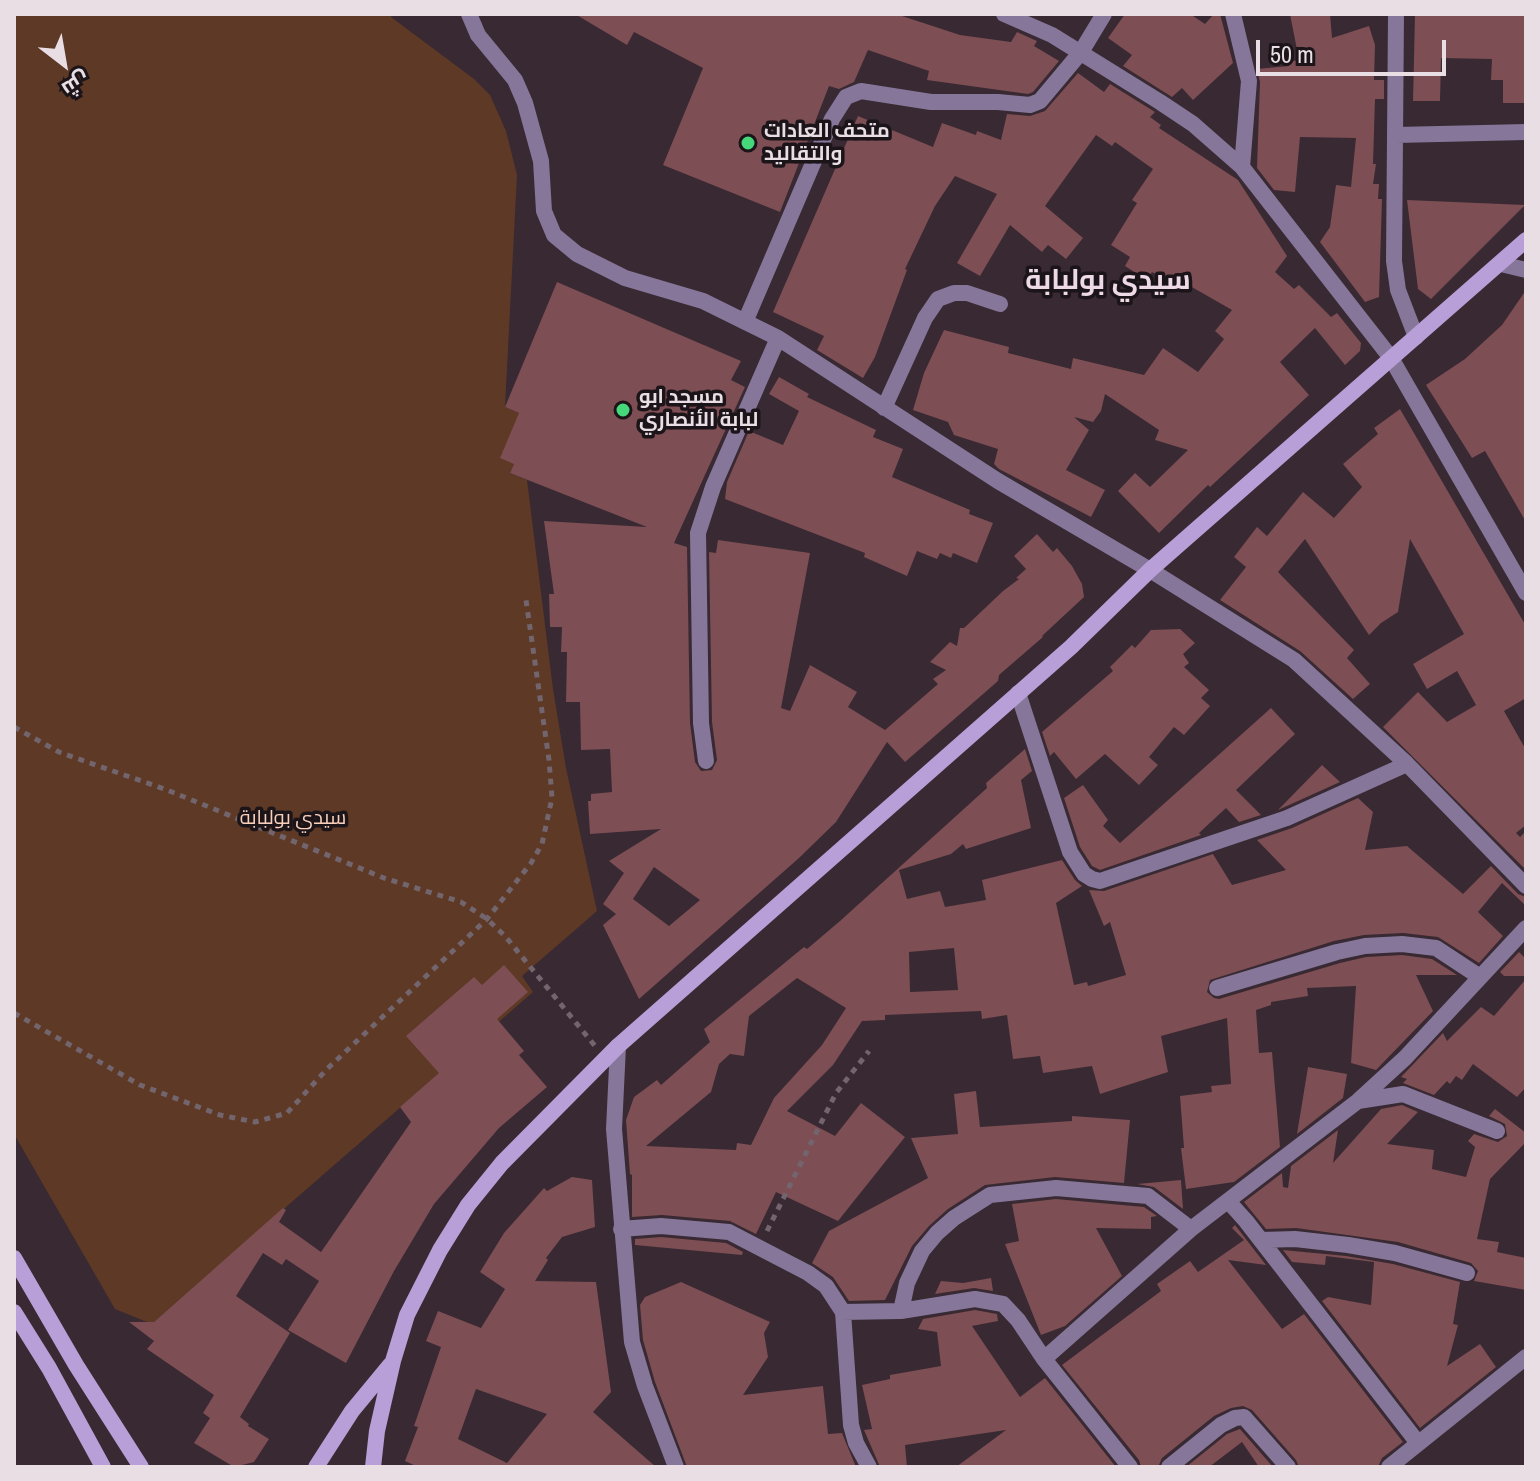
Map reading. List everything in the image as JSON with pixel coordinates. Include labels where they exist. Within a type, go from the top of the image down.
[{"type":"street","points":[[469,14],[478,35],[515,80],[525,103],[541,161],[544,211],[554,235],[577,254],[625,278],[703,301],[778,338],[998,481],[1150,570],[1294,660],[1407,764],[1526,886]]},
{"type":"street","points":[[1004,14],[1052,35],[1081,52],[1193,124],[1242,167],[1391,358],[1526,593]]},
{"type":"street","points":[[745,322],[832,119],[846,97],[861,91],[931,102],[1030,105],[1050,93],[1081,52],[1104,14]]},
{"type":"street","points":[[1233,14],[1249,81],[1242,167]]},
{"type":"street","points":[[1396,14],[1394,261],[1398,290],[1416,337]]},
{"type":"street","points":[[1396,135],[1526,132]]},
{"type":"street","points":[[373,1467],[377,1431],[407,1315],[440,1250],[468,1205],[502,1163],[618,1046],[1071,647],[1150,570],[1526,240]]},
{"type":"street","points":[[1501,264],[1526,270]]},
{"type":"street","points":[[884,408],[925,318],[938,299],[954,293],[967,293],[1000,304]]},
{"type":"street","points":[[706,761],[701,723],[698,533],[713,487],[778,338]]},
{"type":"street","points":[[1018,693],[1070,852],[1084,874],[1092,879],[1110,879],[1287,818],[1407,764]]},
{"type":"street","points":[[1044,1359],[1191,1229],[1358,1101],[1405,1058],[1526,928]]},
{"type":"street","points":[[1217,988],[1337,952],[1365,946],[1402,944],[1436,948],[1480,977]]},
{"type":"street","points":[[618,1046],[614,1129],[632,1342],[676,1467]]},
{"type":"street","points":[[1358,1101],[1403,1094],[1497,1131]]},
{"type":"street","points":[[901,1311],[907,1283],[922,1251],[954,1218],[990,1195],[1056,1188],[1148,1196],[1191,1229]]},
{"type":"street","points":[[1228,1201],[1418,1443]]},
{"type":"street","points":[[621,1229],[661,1226],[729,1232],[808,1273],[826,1286],[843,1312],[851,1425],[856,1443],[869,1467]]},
{"type":"street","points":[[1261,1240],[1295,1239],[1348,1245],[1395,1253],[1467,1273]]},
{"type":"street","points":[[14,1258],[76,1365],[141,1467]]},
{"type":"street","points":[[843,1312],[901,1311],[975,1299],[1003,1304],[1130,1467]]},
{"type":"street","points":[[14,1312],[49,1368],[103,1467]]},
{"type":"street","points":[[1389,1467],[1526,1357]]},
{"type":"street","points":[[316,1467],[352,1411],[393,1361]]},
{"type":"street","points":[[1169,1467],[1221,1425],[1244,1417],[1288,1467]]},
{"type":"path","points":[[14,1013],[140,1085],[220,1115],[255,1122],[287,1113],[327,1069],[487,919],[542,844],[552,798],[526,600]]},
{"type":"path","points":[[14,727],[59,752],[167,790],[384,878],[461,902],[487,919],[505,936],[606,1058]]},
{"type":"path","points":[[759,1246],[836,1093],[869,1051]]},
{"type":"green space","name":"سيدي بولبابة","points":[[14,14],[392,14],[391,17],[474,79],[490,95],[506,131],[517,175],[505,407],[519,413],[514,464],[510,473],[527,480],[553,689],[566,768],[597,911],[522,976],[533,992],[154,1322],[115,1309],[14,1134]]},
{"type":"building","points":[[575,14],[896,14],[960,35],[1011,42],[1017,32],[1037,41],[1034,46],[1059,61],[1028,94],[927,80],[929,71],[868,50],[854,82],[839,89],[829,86],[780,212],[663,165],[703,68],[634,32],[627,45]]},
{"type":"building","points":[[1125,14],[1190,14],[1205,24],[1214,14],[1220,14],[1233,63],[1193,100],[1182,88],[1172,97],[1123,66],[1132,55],[1108,38]]},
{"type":"building","points":[[1290,14],[1330,14],[1332,38],[1369,26],[1375,45],[1374,80],[1384,80],[1384,99],[1375,99],[1373,164],[1376,164],[1373,184],[1379,184],[1378,199],[1382,199],[1379,297],[1365,302],[1320,242],[1330,227],[1336,185],[1351,187],[1356,138],[1300,137],[1295,192],[1274,190],[1257,168],[1260,82],[1257,69],[1289,66],[1288,62],[1299,60]]},
{"type":"building","points":[[1415,14],[1526,14],[1526,103],[1503,103],[1503,80],[1491,80],[1492,59],[1441,58],[1440,101],[1413,101]]},
{"type":"building","points":[[1078,73],[1104,92],[1110,84],[1155,112],[1150,117],[1161,125],[1159,128],[1238,180],[1287,256],[1275,272],[1294,289],[1299,285],[1331,317],[1337,313],[1361,343],[1360,351],[1345,365],[1315,328],[1280,362],[1309,395],[1159,533],[1118,491],[1135,473],[1150,487],[1188,450],[1155,440],[1159,430],[1105,394],[1101,411],[1093,422],[1074,417],[1089,430],[1066,470],[1105,490],[1091,517],[999,469],[994,464],[998,449],[954,435],[948,422],[913,410],[924,373],[944,330],[1009,347],[1008,353],[1071,369],[1073,358],[1144,375],[1163,348],[1198,372],[1224,339],[1215,331],[1232,310],[1190,286],[1187,291],[1152,272],[1147,280],[1125,266],[1130,257],[1111,245],[1137,203],[1132,200],[1153,169],[1115,142],[1112,146],[1096,135],[1045,206],[1083,238],[1066,259],[1048,245],[1042,252],[1010,225],[980,276],[957,263],[997,194],[955,176],[935,206],[905,269],[875,357],[863,378],[817,350],[824,336],[773,312],[858,116],[933,147],[942,123],[1001,140],[1007,114],[1030,116],[1045,111]]},
{"type":"building","points":[[1407,200],[1525,205],[1431,299],[1418,289]]},
{"type":"building","points":[[557,282],[741,361],[731,380],[745,387],[674,543],[687,547],[690,723],[695,762],[701,771],[712,770],[717,760],[712,722],[709,552],[716,553],[718,540],[810,553],[781,708],[790,711],[810,665],[857,692],[848,707],[885,730],[938,684],[933,679],[946,670],[930,662],[950,642],[957,646],[960,628],[964,628],[1019,579],[1016,578],[1026,569],[1014,556],[1037,534],[1053,552],[1057,548],[1072,566],[1082,584],[1084,597],[999,675],[998,681],[905,762],[887,742],[836,822],[639,999],[603,925],[616,914],[603,904],[624,873],[609,861],[661,829],[590,834],[588,801],[591,801],[591,794],[612,792],[610,749],[581,750],[580,702],[566,702],[567,652],[561,652],[562,627],[550,627],[549,594],[554,594],[544,521],[647,527],[510,473],[514,464],[500,458],[519,413],[505,407]],"holes":[[[654,867],[700,900],[669,926],[633,899]]]},
{"type":"building","points":[[1526,290],[1526,522],[1485,451],[1472,458],[1426,385],[1465,359],[1502,325]]},
{"type":"building","points":[[779,377],[809,394],[807,397],[876,430],[873,437],[903,449],[892,477],[993,523],[977,563],[953,553],[951,558],[940,553],[937,559],[917,551],[907,576],[864,557],[865,553],[725,499],[727,482],[749,431],[783,445],[799,411],[769,394]]},
{"type":"building","points":[[1400,409],[1526,626],[1526,698],[1504,711],[1526,750],[1526,825],[1516,833],[1520,837],[1526,831],[1526,870],[1383,727],[1418,692],[1447,722],[1476,705],[1457,671],[1427,689],[1413,664],[1464,634],[1410,539],[1398,612],[1369,635],[1305,539],[1278,572],[1354,650],[1347,658],[1370,684],[1353,699],[1300,651],[1220,600],[1246,567],[1234,557],[1257,527],[1267,536],[1303,492],[1334,518],[1362,487],[1343,464],[1378,434],[1374,428]]},
{"type":"building","points":[[1180,629],[1195,643],[1183,654],[1189,663],[1184,667],[1209,690],[1201,698],[1210,706],[1184,735],[1174,727],[1149,757],[1158,765],[1139,785],[1105,754],[1076,779],[1054,752],[1050,756],[1042,732],[1113,671],[1110,667],[1132,645],[1135,648],[1151,630]]},
{"type":"building","points":[[1271,708],[1295,734],[1236,790],[1261,815],[1239,822],[1226,808],[1199,833],[1201,835],[1100,870],[1092,866],[1080,847],[1064,798],[1083,785],[1108,820],[1103,826],[1120,843]]},
{"type":"building","points":[[1025,749],[1032,771],[1021,780],[1031,828],[966,849],[963,844],[951,854],[899,870],[907,899],[940,891],[945,907],[986,900],[982,880],[1062,860],[1082,886],[1056,903],[1074,985],[1087,982],[1088,986],[1126,975],[1110,922],[1104,926],[1089,890],[1104,891],[1213,854],[1232,885],[1286,870],[1257,840],[1358,798],[1373,812],[1365,850],[1407,846],[1463,894],[1491,866],[1518,894],[1526,897],[1526,906],[1502,883],[1478,912],[1503,936],[1479,963],[1438,937],[1403,933],[1364,935],[1334,941],[1210,980],[1207,992],[1219,999],[1340,963],[1366,957],[1402,955],[1432,959],[1457,975],[1416,975],[1433,1011],[1376,1070],[1351,1063],[1356,986],[1307,988],[1308,996],[1271,1002],[1271,1005],[1256,1010],[1259,1053],[1272,1052],[1280,1147],[1234,1182],[1186,1189],[1181,1148],[1184,1148],[1180,1096],[1212,1092],[1211,1086],[1231,1084],[1227,1018],[1161,1036],[1168,1072],[1100,1094],[1092,1066],[1043,1073],[1040,1056],[1013,1059],[1007,1015],[982,1019],[981,1011],[885,1015],[885,1020],[862,1021],[833,1065],[787,1111],[835,1136],[861,1103],[905,1137],[838,1221],[776,1192],[756,1234],[730,1221],[662,1215],[632,1217],[632,1175],[626,1120],[634,1097],[657,1080],[661,1085],[710,1042],[704,1029],[840,921],[987,788],[986,783]],"holes":[[[954,948],[958,990],[910,992],[909,952]],[[797,978],[846,1008],[822,1045],[774,1098],[751,1145],[737,1143],[736,1150],[646,1146],[711,1092],[719,1064],[730,1054],[744,1056],[749,1016]]]},
{"type":"building","points":[[1322,765],[1340,782],[1278,810]]},
{"type":"building","points":[[1519,952],[1526,959],[1526,976],[1504,976],[1500,972]]},
{"type":"building","points":[[504,965],[528,992],[497,1019],[524,1051],[519,1055],[547,1087],[499,1128],[434,1204],[394,1271],[346,1363],[288,1330],[319,1281],[286,1259],[282,1265],[263,1253],[236,1296],[290,1333],[240,1417],[269,1439],[254,1462],[234,1467],[194,1443],[210,1418],[203,1413],[214,1395],[147,1349],[154,1341],[129,1322],[154,1322],[283,1208],[286,1210],[279,1222],[321,1252],[411,1122],[400,1107],[439,1073],[406,1036],[474,977],[482,985]]},
{"type":"building","points":[[1526,979],[1526,1087],[1517,1097],[1473,1064],[1462,1080],[1456,1076],[1434,1095],[1403,1083],[1407,1079],[1401,1077],[1443,1033],[1447,1041],[1481,1007],[1494,1016]]},
{"type":"building","points":[[1308,1067],[1347,1074],[1343,1098],[1297,1134]]},
{"type":"building","points":[[976,1091],[980,1127],[1072,1121],[1072,1116],[1130,1120],[1124,1183],[1055,1177],[985,1185],[948,1209],[929,1226],[912,1246],[885,1300],[849,1301],[833,1277],[812,1263],[829,1231],[928,1178],[911,1138],[958,1134],[954,1094]]},
{"type":"building","points":[[1402,1105],[1418,1112],[1387,1144],[1434,1150],[1432,1169],[1466,1177],[1475,1147],[1468,1141],[1474,1134],[1498,1142],[1507,1136],[1505,1124],[1489,1116],[1495,1109],[1526,1133],[1526,1142],[1490,1179],[1477,1239],[1499,1242],[1497,1252],[1526,1258],[1526,1290],[1474,1281],[1478,1271],[1471,1263],[1398,1242],[1296,1228],[1266,1229],[1244,1202],[1282,1173],[1283,1187],[1288,1188],[1291,1166],[1338,1130],[1333,1163],[1381,1109]]},
{"type":"building","points":[[572,1177],[592,1180],[595,1227],[562,1237],[546,1258],[548,1260],[535,1281],[596,1282],[611,1392],[593,1412],[656,1467],[418,1467],[405,1461],[441,1347],[426,1341],[438,1311],[481,1328],[505,1289],[480,1272],[504,1233],[544,1188],[547,1191]],"holes":[[[476,1389],[547,1414],[507,1463],[458,1439]]]},
{"type":"building","points":[[1181,1180],[1183,1209],[1154,1187],[1137,1184]]},
{"type":"building","points":[[1056,1199],[1144,1207],[1157,1216],[1151,1217],[1151,1229],[1096,1228],[1122,1276],[1065,1326],[1041,1335],[1005,1244],[1019,1241],[1012,1204]]},
{"type":"building","points":[[1235,1225],[1266,1265],[1228,1260],[1282,1329],[1304,1314],[1403,1442],[1382,1458],[1378,1467],[1299,1467],[1252,1410],[1243,1406],[1214,1416],[1162,1458],[1158,1467],[1141,1467],[1139,1460],[1062,1365],[1161,1291],[1157,1284],[1190,1261],[1198,1272],[1244,1240],[1232,1228]]},
{"type":"building","points":[[661,1237],[726,1243],[743,1252],[742,1255],[635,1245],[635,1239]]},
{"type":"building","points":[[1283,1250],[1393,1264],[1460,1282],[1453,1324],[1458,1325],[1447,1366],[1480,1344],[1496,1367],[1420,1428],[1322,1301],[1328,1297],[1371,1305],[1374,1262],[1326,1256],[1325,1265],[1292,1262]]},
{"type":"building","points":[[991,1278],[993,1291],[974,1288],[935,1294],[941,1281],[963,1283]]},
{"type":"building","points":[[681,1282],[770,1322],[764,1333],[768,1357],[743,1395],[823,1386],[828,1434],[842,1433],[856,1467],[687,1467],[655,1382],[643,1340],[640,1305],[645,1297]]},
{"type":"building","points":[[975,1310],[997,1314],[998,1321],[972,1326],[1020,1397],[1045,1378],[1116,1467],[956,1467],[1006,1430],[905,1445],[907,1467],[880,1467],[864,1430],[872,1429],[862,1385],[890,1379],[890,1375],[941,1366],[937,1332],[918,1329],[923,1319]]},
{"type":"building","points":[[1240,1429],[1273,1467],[1259,1467],[1242,1442],[1209,1467],[1186,1467],[1227,1434]]},
{"type":"place","name":"متحف العادات والتقاليد","points":[[748,143]]},
{"type":"place","name":"مسجد ابو لبابة الأنصاري","points":[[623,410]]},
{"type":"district","name":"سيدي بولبابة","points":[[1108,281]]}]
